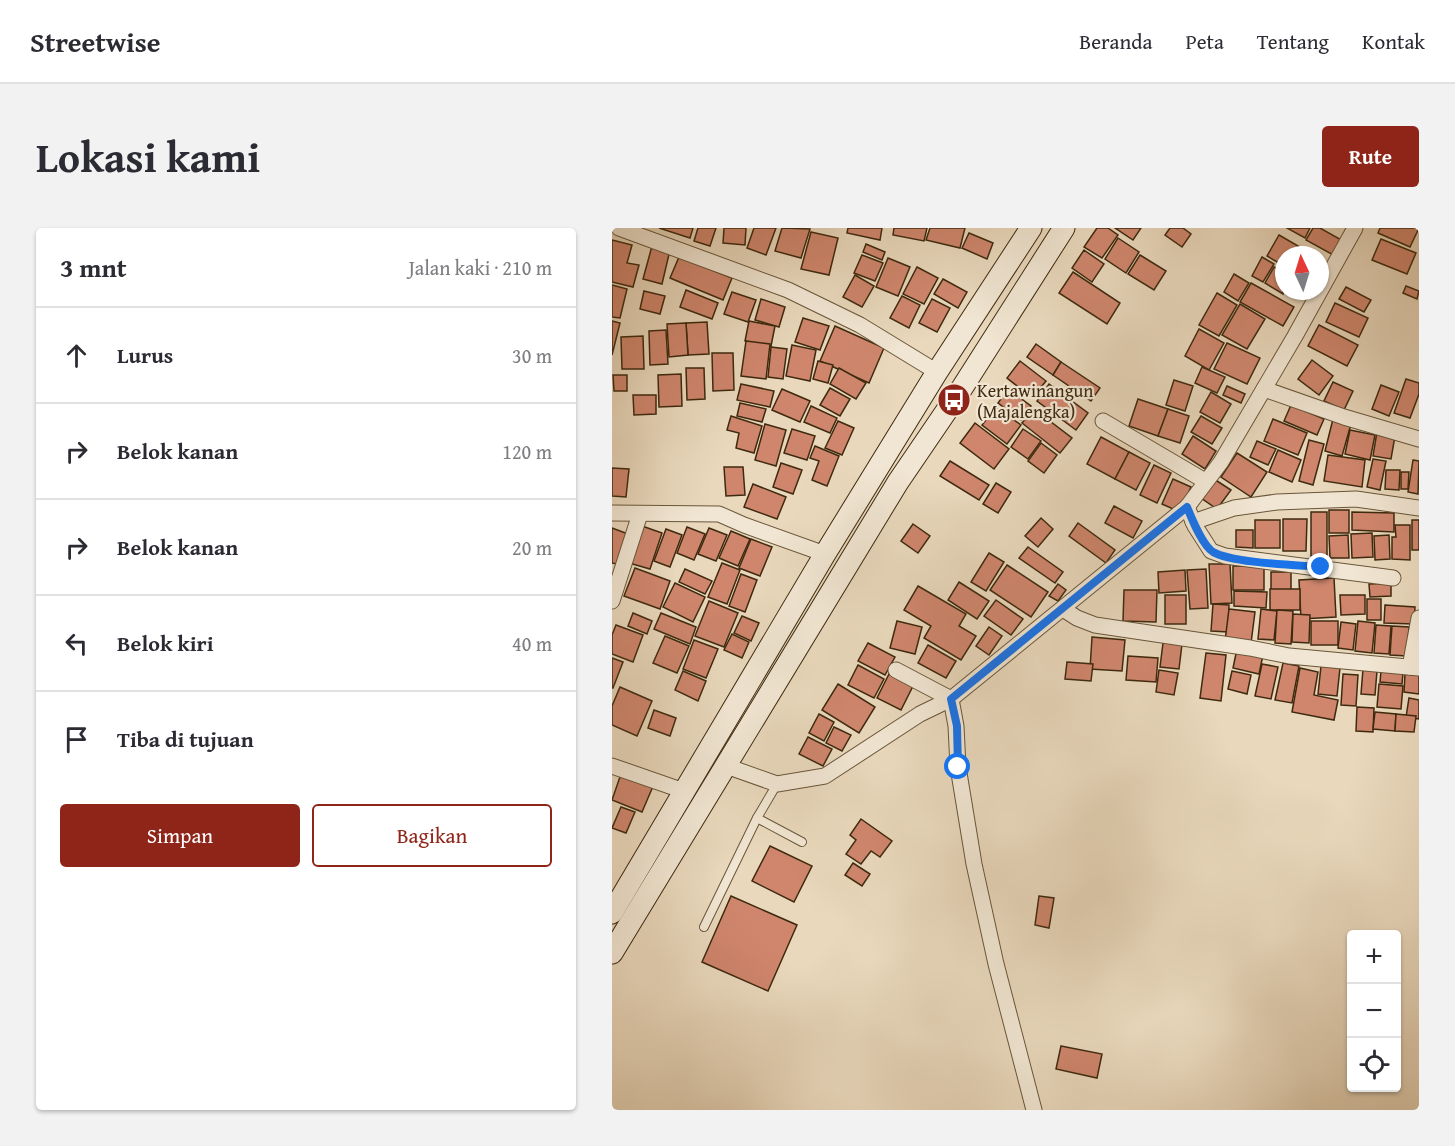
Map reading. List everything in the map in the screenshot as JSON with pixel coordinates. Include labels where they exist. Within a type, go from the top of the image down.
[{"type":"main road","points":[[612,913],[825,554],[937,372],[1031,228]]},
{"type":"main road","points":[[612,952],[734,769],[847,567],[898,482],[962,388],[1064,228]]},
{"type":"main road","points":[[937,372],[962,388]]},
{"type":"main road","points":[[825,554],[847,567]]},
{"type":"main road","points":[[705,756],[734,769]]},
{"type":"street","points":[[619,228],[788,290],[860,325],[937,372]]},
{"type":"street","points":[[1355,228],[1221,462],[1205,481],[1194,523],[1211,551],[1225,556],[1393,578]]},
{"type":"street","points":[[1264,389],[1344,417],[1419,439]]},
{"type":"street","points":[[1103,421],[1205,481]]},
{"type":"street","points":[[734,769],[774,783],[825,776],[920,714],[951,699],[1063,609],[1194,523],[1234,508],[1277,502],[1356,500],[1419,508]]},
{"type":"street","points":[[612,513],[719,514],[825,554]]},
{"type":"street","points":[[612,602],[640,514]]},
{"type":"street","points":[[1063,609],[1095,626],[1250,648],[1288,656],[1415,668],[1419,618]]},
{"type":"street","points":[[896,670],[951,699],[957,726],[958,767],[974,864],[996,964],[1034,1110]]},
{"type":"street","points":[[612,766],[684,791]]},
{"type":"lane","points":[[704,927],[774,783]]},
{"type":"lane","points":[[757,818],[802,842]]},
{"type":"building","points":[[659,228],[693,228],[690,238]]},
{"type":"building","points":[[698,228],[716,228],[710,246],[694,241]]},
{"type":"building","points":[[724,228],[746,228],[745,245],[723,243]]},
{"type":"building","points":[[754,228],[776,228],[766,255],[747,248]]},
{"type":"building","points":[[782,228],[810,229],[801,258],[775,251]]},
{"type":"building","points":[[848,228],[882,228],[880,240],[847,233]]},
{"type":"building","points":[[894,228],[927,228],[924,241],[893,235]]},
{"type":"building","points":[[930,228],[965,228],[960,248],[926,240]]},
{"type":"building","points":[[1097,228],[1108,228],[1118,235],[1102,258],[1084,247]]},
{"type":"building","points":[[1115,228],[1141,228],[1133,240]]},
{"type":"building","points":[[1170,228],[1183,228],[1191,234],[1182,247],[1165,235]]},
{"type":"building","points":[[1287,228],[1310,228],[1305,238]]},
{"type":"building","points":[[1313,228],[1320,228],[1345,242],[1337,257],[1329,253],[1329,246],[1317,246],[1306,240]]},
{"type":"building","points":[[1380,228],[1419,228],[1410,247],[1378,233]]},
{"type":"building","points":[[811,232],[838,238],[829,275],[801,269]]},
{"type":"building","points":[[969,233],[993,243],[987,259],[962,248]]},
{"type":"building","points":[[1279,235],[1298,246],[1275,246],[1275,261],[1267,256]]},
{"type":"building","points":[[1118,238],[1139,252],[1126,273],[1105,259]]},
{"type":"building","points":[[1381,239],[1416,253],[1407,274],[1372,260]]},
{"type":"building","points":[[612,240],[632,245],[627,263],[639,265],[633,287],[612,282]]},
{"type":"building","points":[[866,244],[885,252],[882,260],[863,252]]},
{"type":"building","points":[[652,246],[670,250],[662,284],[643,279]]},
{"type":"building","points":[[1084,250],[1104,264],[1092,282],[1072,268]]},
{"type":"building","points":[[862,255],[883,263],[875,281],[854,273]]},
{"type":"building","points":[[1140,255],[1166,271],[1154,290],[1128,274]]},
{"type":"building","points":[[679,257],[732,278],[723,300],[670,278]]},
{"type":"building","points":[[1262,257],[1274,264],[1263,282],[1252,276]]},
{"type":"building","points":[[888,258],[910,267],[898,296],[876,287]]},
{"type":"building","points":[[917,267],[938,278],[924,304],[903,294]]},
{"type":"building","points":[[1274,267],[1275,268],[1275,289],[1265,283]]},
{"type":"building","points":[[1073,272],[1120,303],[1107,324],[1059,293]]},
{"type":"building","points":[[1234,274],[1249,283],[1238,301],[1224,292]]},
{"type":"building","points":[[855,275],[874,286],[862,307],[843,297]]},
{"type":"building","points":[[943,279],[967,292],[958,308],[934,294]]},
{"type":"building","points":[[1251,283],[1275,296],[1275,300],[1281,300],[1294,307],[1283,326],[1240,302]]},
{"type":"building","points":[[612,285],[627,289],[620,318],[612,317]]},
{"type":"building","points":[[1406,286],[1419,291],[1417,299],[1403,293]]},
{"type":"building","points":[[1346,287],[1371,300],[1364,312],[1339,299]]},
{"type":"building","points":[[686,290],[718,303],[712,319],[680,307]]},
{"type":"building","points":[[644,291],[665,296],[660,314],[640,309]]},
{"type":"building","points":[[732,292],[756,300],[748,322],[724,314]]},
{"type":"building","points":[[1217,293],[1237,305],[1219,336],[1199,325]]},
{"type":"building","points":[[902,296],[920,305],[909,328],[890,318]]},
{"type":"building","points":[[761,299],[785,307],[779,327],[755,320]]},
{"type":"building","points":[[932,299],[950,308],[937,332],[919,323]]},
{"type":"building","points":[[1335,303],[1368,318],[1359,337],[1326,322]]},
{"type":"building","points":[[1240,304],[1265,319],[1247,349],[1222,335]]},
{"type":"building","points":[[803,318],[829,326],[820,350],[795,342]]},
{"type":"building","points":[[612,321],[620,323],[612,355]]},
{"type":"building","points":[[749,321],[775,326],[771,346],[745,341]]},
{"type":"building","points":[[707,322],[709,354],[688,355],[686,323]]},
{"type":"building","points":[[686,323],[688,355],[669,357],[667,324]]},
{"type":"building","points":[[1319,325],[1358,345],[1347,366],[1308,346]]},
{"type":"building","points":[[835,326],[884,348],[869,383],[820,361]]},
{"type":"building","points":[[1199,329],[1224,343],[1209,370],[1185,356]]},
{"type":"building","points":[[666,330],[668,364],[650,365],[649,331]]},
{"type":"building","points":[[643,336],[644,369],[622,369],[621,337]]},
{"type":"building","points":[[746,341],[770,344],[766,379],[741,376]]},
{"type":"building","points":[[1227,343],[1260,358],[1247,384],[1214,369]]},
{"type":"building","points":[[1036,344],[1061,362],[1053,375],[1027,357]]},
{"type":"building","points":[[792,345],[816,350],[810,381],[786,376]]},
{"type":"building","points":[[771,347],[787,349],[783,379],[768,377]]},
{"type":"building","points":[[712,353],[733,353],[734,390],[713,391]]},
{"type":"building","points":[[1312,360],[1333,376],[1319,395],[1298,379]]},
{"type":"building","points":[[818,361],[833,365],[828,383],[813,379]]},
{"type":"building","points":[[1020,361],[1046,381],[1032,398],[1007,378]]},
{"type":"building","points":[[1061,362],[1100,388],[1091,401],[1053,375]]},
{"type":"building","points":[[1202,367],[1225,377],[1217,393],[1195,383]]},
{"type":"building","points":[[686,368],[704,368],[705,399],[687,400]]},
{"type":"building","points":[[839,368],[866,383],[856,399],[830,384]]},
{"type":"building","points":[[681,374],[682,406],[659,407],[658,375]]},
{"type":"building","points":[[613,375],[627,375],[627,391],[614,391]]},
{"type":"building","points":[[1406,379],[1419,383],[1419,394],[1410,418],[1394,413]]},
{"type":"building","points":[[1174,380],[1193,386],[1185,411],[1166,405]]},
{"type":"building","points":[[1333,382],[1353,391],[1344,410],[1324,401]]},
{"type":"building","points":[[741,384],[774,391],[770,407],[737,400]]},
{"type":"building","points":[[1049,384],[1088,413],[1076,430],[1037,401]]},
{"type":"building","points":[[1381,385],[1399,392],[1389,416],[1372,409]]},
{"type":"building","points":[[1227,386],[1245,394],[1241,403],[1223,395]]},
{"type":"building","points":[[830,388],[850,399],[840,416],[820,405]]},
{"type":"building","points":[[782,389],[810,401],[800,422],[772,410]]},
{"type":"building","points":[[1008,389],[1031,406],[1021,420],[998,403]]},
{"type":"building","points":[[1211,392],[1231,404],[1220,423],[1200,412]]},
{"type":"building","points":[[633,395],[656,395],[656,414],[634,415]]},
{"type":"building","points":[[1138,399],[1168,409],[1158,436],[1129,426]]},
{"type":"building","points":[[740,403],[766,409],[762,422],[737,416]]},
{"type":"building","points":[[1291,405],[1324,419],[1317,435],[1284,421]]},
{"type":"building","points":[[811,406],[837,418],[830,433],[804,422]]},
{"type":"building","points":[[996,407],[1021,425],[1007,444],[982,425]]},
{"type":"building","points":[[1034,409],[1072,438],[1060,453],[1022,423]]},
{"type":"building","points":[[1168,409],[1189,416],[1180,443],[1158,436]]},
{"type":"building","points":[[731,416],[762,426],[754,453],[736,448],[739,433],[727,430]]},
{"type":"building","points":[[1201,416],[1222,428],[1212,444],[1191,432]]},
{"type":"building","points":[[1273,419],[1307,433],[1298,455],[1264,441]]},
{"type":"building","points":[[1333,419],[1351,424],[1342,456],[1325,451]]},
{"type":"building","points":[[838,421],[854,428],[842,455],[825,448]]},
{"type":"building","points":[[975,423],[1009,449],[994,469],[960,443]]},
{"type":"building","points":[[765,424],[786,430],[776,466],[755,460]]},
{"type":"building","points":[[792,429],[815,436],[807,460],[784,453]]},
{"type":"building","points":[[1023,429],[1041,441],[1028,459],[1011,447]]},
{"type":"building","points":[[1350,430],[1375,435],[1370,460],[1345,454]]},
{"type":"building","points":[[1377,432],[1395,436],[1391,459],[1373,456]]},
{"type":"building","points":[[1193,436],[1216,451],[1205,469],[1182,454]]},
{"type":"building","points":[[1101,437],[1129,452],[1115,479],[1087,464]]},
{"type":"building","points":[[1309,440],[1324,444],[1313,485],[1299,481]]},
{"type":"building","points":[[1257,441],[1276,449],[1268,465],[1250,457]]},
{"type":"building","points":[[1041,443],[1057,455],[1044,473],[1028,461]]},
{"type":"building","points":[[815,446],[839,456],[827,486],[812,480],[819,461],[810,458]]},
{"type":"building","points":[[1278,450],[1301,460],[1292,482],[1269,472]]},
{"type":"building","points":[[1129,452],[1150,463],[1136,490],[1115,479]]},
{"type":"building","points":[[1237,453],[1267,472],[1251,497],[1221,477]]},
{"type":"building","points":[[1328,455],[1365,460],[1362,487],[1324,481]]},
{"type":"building","points":[[1373,459],[1386,461],[1380,490],[1367,487]]},
{"type":"building","points":[[1413,460],[1419,461],[1418,494],[1408,492]]},
{"type":"building","points":[[950,461],[989,485],[979,500],[940,476]]},
{"type":"building","points":[[781,463],[802,470],[793,494],[773,487]]},
{"type":"building","points":[[1154,465],[1171,473],[1157,503],[1140,495]]},
{"type":"building","points":[[724,467],[743,467],[745,495],[726,496]]},
{"type":"building","points":[[612,468],[629,469],[626,497],[612,496]]},
{"type":"building","points":[[1386,470],[1400,470],[1399,490],[1385,489]]},
{"type":"building","points":[[1401,472],[1409,472],[1408,489],[1401,489]]},
{"type":"building","points":[[1173,479],[1191,487],[1180,512],[1162,504]]},
{"type":"building","points":[[1214,479],[1231,490],[1217,509],[1201,498]]},
{"type":"building","points":[[996,483],[1011,492],[998,513],[983,504]]},
{"type":"building","points":[[753,484],[786,497],[777,519],[744,507]]},
{"type":"building","points":[[1114,506],[1142,521],[1133,538],[1105,523]]},
{"type":"building","points":[[1329,510],[1349,510],[1349,533],[1329,533]]},
{"type":"building","points":[[1311,512],[1327,512],[1327,556],[1311,556]]},
{"type":"building","points":[[1352,512],[1394,513],[1394,532],[1352,530]]},
{"type":"building","points":[[1041,518],[1053,529],[1038,547],[1025,536]]},
{"type":"building","points":[[1283,519],[1307,519],[1306,551],[1283,551]]},
{"type":"building","points":[[1255,520],[1280,520],[1280,548],[1255,548]]},
{"type":"building","points":[[1412,520],[1419,520],[1419,550],[1412,550]]},
{"type":"building","points":[[1078,523],[1115,550],[1106,563],[1069,536]]},
{"type":"building","points":[[913,524],[930,536],[918,553],[901,541]]},
{"type":"building","points":[[1395,525],[1410,525],[1410,560],[1392,559],[1392,537],[1396,537]]},
{"type":"building","points":[[642,526],[662,533],[650,569],[629,563]]},
{"type":"building","points":[[687,527],[705,534],[694,560],[677,553]]},
{"type":"building","points":[[612,528],[628,534],[617,564],[612,563]]},
{"type":"building","points":[[709,528],[727,535],[716,561],[698,554]]},
{"type":"building","points":[[666,529],[682,535],[670,567],[654,561]]},
{"type":"building","points":[[1236,530],[1253,530],[1253,548],[1236,547]]},
{"type":"building","points":[[731,531],[750,539],[738,566],[719,558]]},
{"type":"building","points":[[1372,533],[1373,557],[1352,558],[1351,534]]},
{"type":"building","points":[[1348,535],[1349,558],[1330,558],[1329,536]]},
{"type":"building","points":[[1389,535],[1390,559],[1375,560],[1374,536]]},
{"type":"building","points":[[751,539],[772,547],[760,576],[739,568]]},
{"type":"building","points":[[1028,547],[1063,572],[1055,583],[1019,558]]},
{"type":"building","points":[[989,553],[1004,562],[986,591],[971,582]]},
{"type":"building","points":[[722,563],[740,570],[727,604],[708,597]]},
{"type":"building","points":[[1209,564],[1230,564],[1232,603],[1211,604]]},
{"type":"building","points":[[1007,565],[1048,592],[1031,617],[990,590]]},
{"type":"building","points":[[1233,566],[1264,566],[1264,590],[1233,590]]},
{"type":"building","points":[[635,568],[670,581],[660,609],[624,596]]},
{"type":"building","points":[[685,569],[712,581],[705,594],[679,582]]},
{"type":"building","points":[[1206,569],[1208,608],[1190,609],[1187,570]]},
{"type":"building","points":[[1185,570],[1186,591],[1159,593],[1158,572]]},
{"type":"building","points":[[1271,572],[1291,572],[1291,593],[1271,593]]},
{"type":"building","points":[[741,574],[757,580],[745,612],[729,606]]},
{"type":"building","points":[[1334,578],[1336,617],[1301,619],[1299,580]]},
{"type":"building","points":[[959,582],[989,601],[977,619],[948,600]]},
{"type":"building","points":[[675,583],[705,597],[693,622],[663,607]]},
{"type":"building","points":[[1391,583],[1391,596],[1370,597],[1369,584]]},
{"type":"building","points":[[1058,584],[1066,590],[1058,601],[1049,596]]},
{"type":"building","points":[[918,586],[966,614],[959,626],[976,636],[961,660],[924,638],[931,626],[904,610]]},
{"type":"building","points":[[1270,589],[1300,589],[1300,610],[1270,610]]},
{"type":"building","points":[[1124,590],[1157,590],[1156,622],[1123,621]]},
{"type":"building","points":[[1234,591],[1267,592],[1266,608],[1234,606]]},
{"type":"building","points":[[1165,595],[1186,595],[1186,624],[1165,624]]},
{"type":"building","points":[[1340,595],[1365,595],[1365,614],[1341,615]]},
{"type":"building","points":[[1367,599],[1381,599],[1381,620],[1367,620]]},
{"type":"building","points":[[996,600],[1023,619],[1011,635],[984,616]]},
{"type":"building","points":[[709,601],[738,613],[724,647],[695,636]]},
{"type":"building","points":[[1213,604],[1229,605],[1228,632],[1211,631]]},
{"type":"building","points":[[1385,605],[1415,607],[1414,624],[1384,623]]},
{"type":"building","points":[[1229,609],[1255,612],[1251,643],[1225,641]]},
{"type":"building","points":[[1261,609],[1277,611],[1274,640],[1258,639]]},
{"type":"building","points":[[1277,610],[1293,611],[1291,644],[1275,643]]},
{"type":"building","points":[[633,613],[652,621],[647,634],[628,626]]},
{"type":"building","points":[[661,613],[696,627],[690,644],[654,629]]},
{"type":"building","points":[[1293,614],[1310,615],[1309,643],[1292,642]]},
{"type":"building","points":[[742,616],[759,623],[751,641],[734,633]]},
{"type":"building","points":[[897,621],[922,627],[915,654],[890,648]]},
{"type":"building","points":[[1311,621],[1338,621],[1338,645],[1311,645]]},
{"type":"building","points":[[1358,621],[1375,623],[1372,653],[1355,651]]},
{"type":"building","points":[[1341,622],[1356,624],[1353,650],[1338,648]]},
{"type":"building","points":[[616,625],[643,635],[633,662],[612,654],[612,635]]},
{"type":"building","points":[[1376,625],[1391,626],[1389,654],[1374,653]]},
{"type":"building","points":[[1392,626],[1409,627],[1407,656],[1390,655]]},
{"type":"building","points":[[989,627],[1002,636],[989,655],[976,646]]},
{"type":"building","points":[[732,634],[749,642],[742,658],[724,650]]},
{"type":"building","points":[[665,636],[689,646],[677,673],[653,663]]},
{"type":"building","points":[[1092,637],[1125,640],[1122,671],[1090,669]]},
{"type":"building","points":[[694,640],[718,649],[706,678],[683,669]]},
{"type":"building","points":[[868,643],[895,657],[885,675],[858,661]]},
{"type":"building","points":[[1163,643],[1182,644],[1179,669],[1160,667]]},
{"type":"building","points":[[928,645],[956,661],[946,678],[918,663]]},
{"type":"building","points":[[1237,649],[1263,655],[1259,674],[1233,668]]},
{"type":"building","points":[[1206,653],[1226,655],[1221,701],[1200,698]]},
{"type":"building","points":[[1128,656],[1158,658],[1156,682],[1126,680]]},
{"type":"building","points":[[612,658],[623,662],[613,688],[612,688]]},
{"type":"building","points":[[1067,662],[1093,664],[1091,681],[1065,679]]},
{"type":"building","points":[[1283,663],[1299,666],[1292,703],[1275,700]]},
{"type":"building","points":[[1262,664],[1278,667],[1271,699],[1255,696]]},
{"type":"building","points":[[858,665],[884,679],[874,698],[848,685]]},
{"type":"building","points":[[1321,666],[1340,668],[1337,696],[1318,694]]},
{"type":"building","points":[[1300,668],[1318,672],[1314,695],[1338,700],[1334,720],[1292,712]]},
{"type":"building","points":[[1363,669],[1377,671],[1375,695],[1361,694]]},
{"type":"building","points":[[1159,670],[1178,673],[1174,695],[1156,692]]},
{"type":"building","points":[[683,671],[706,681],[698,701],[675,690]]},
{"type":"building","points":[[1232,671],[1251,675],[1247,694],[1228,689]]},
{"type":"building","points":[[1381,671],[1403,673],[1402,684],[1380,682]]},
{"type":"building","points":[[889,674],[913,686],[901,710],[877,698]]},
{"type":"building","points":[[1343,674],[1358,675],[1356,706],[1341,705]]},
{"type":"building","points":[[1405,674],[1419,675],[1419,694],[1404,692]]},
{"type":"building","points":[[838,684],[875,707],[859,733],[822,710]]},
{"type":"building","points":[[1379,684],[1403,686],[1401,709],[1377,707]]},
{"type":"building","points":[[620,687],[652,701],[637,736],[612,725],[612,706]]},
{"type":"building","points":[[1409,698],[1419,700],[1419,719],[1406,717]]},
{"type":"building","points":[[1357,707],[1374,708],[1373,732],[1356,731]]},
{"type":"building","points":[[654,710],[676,718],[670,736],[648,728]]},
{"type":"building","points":[[1375,712],[1396,714],[1395,731],[1373,729]]},
{"type":"building","points":[[819,714],[834,722],[824,741],[809,733]]},
{"type":"building","points":[[1396,714],[1416,716],[1414,732],[1395,731]]},
{"type":"building","points":[[834,727],[851,735],[842,751],[826,743]]},
{"type":"building","points":[[808,737],[832,749],[823,766],[799,754]]},
{"type":"building","points":[[622,771],[654,784],[642,812],[612,800]]},
{"type":"building","points":[[621,807],[635,812],[626,833],[612,828]]},
{"type":"building","points":[[861,819],[892,841],[880,857],[871,851],[861,864],[846,854],[856,840],[850,835]]},
{"type":"building","points":[[770,846],[812,866],[794,902],[752,881]]},
{"type":"building","points":[[853,863],[870,874],[862,886],[845,875]]},
{"type":"building","points":[[731,896],[797,925],[768,991],[702,962]]},
{"type":"building","points":[[1039,896],[1054,898],[1049,928],[1035,925]]},
{"type":"building","points":[[1061,1046],[1102,1054],[1097,1078],[1056,1069]]},
{"type":"place","name":"Kertawinangun (Majalengka)","points":[[954,400]]},
{"type":"route","points":[[958,767],[957,726],[951,699],[1187,507],[1195,526],[1211,551],[1225,556],[1270,563],[1321,567]]}]
